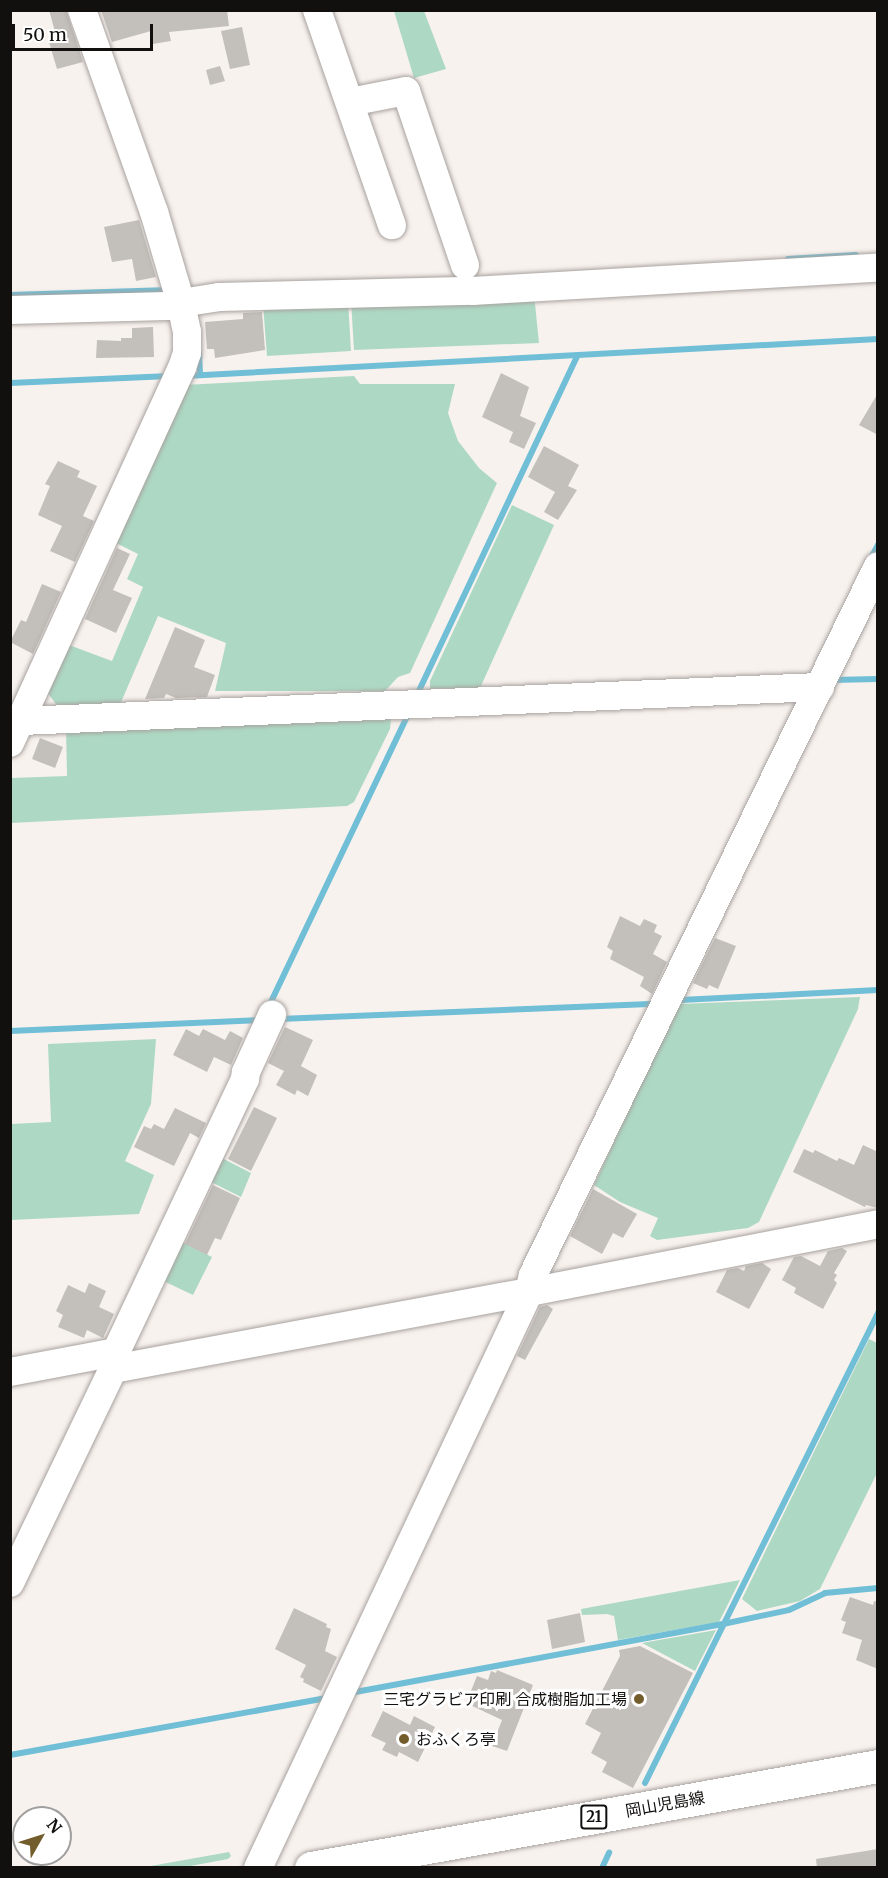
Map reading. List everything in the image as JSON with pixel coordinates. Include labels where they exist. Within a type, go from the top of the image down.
[{"type":"main road","name":"岡山児島線","points":[[311,1868],[878,1766]]},
{"type":"main road","name":"岡山児島線","points":[[412,1868],[643,1824],[878,1788]]},
{"type":"street","points":[[82,10],[183,296],[187,353],[16,732],[411,705],[814,687]]},
{"type":"street","points":[[317,10],[392,225]]},
{"type":"street","points":[[350,102],[406,91],[465,265]]},
{"type":"street","points":[[10,310],[167,306],[183,296],[473,291],[878,268]]},
{"type":"street","points":[[258,1868],[526,1288],[814,687],[878,566]]},
{"type":"street","points":[[10,1583],[111,1358],[245,1079],[270,1019]]},
{"type":"street","points":[[10,1372],[111,1358],[526,1288],[878,1224]]},
{"type":"green space","points":[[394,11],[424,11],[446,69],[414,78]]},
{"type":"green space","points":[[534,294],[539,343],[354,350],[351,301]]},
{"type":"green space","points":[[348,301],[351,351],[267,356],[263,304]]},
{"type":"green space","points":[[354,376],[360,384],[455,384],[448,413],[458,441],[479,468],[497,483],[410,673],[398,677],[385,691],[215,691],[226,643],[158,616],[119,707],[58,707],[47,692],[69,645],[112,661],[143,587],[127,579],[138,554],[110,540],[184,385]]},
{"type":"green space","points":[[512,505],[554,525],[480,688],[430,689],[430,681]]},
{"type":"green space","points":[[392,711],[390,729],[354,802],[347,806],[11,823],[11,778],[67,776],[66,728]]},
{"type":"green space","points":[[860,997],[858,1009],[759,1222],[748,1228],[657,1240],[650,1236],[658,1218],[620,1202],[594,1185],[678,1004]]},
{"type":"green space","points":[[156,1039],[151,1104],[125,1161],[154,1175],[139,1214],[11,1220],[11,1124],[51,1122],[48,1044]]},
{"type":"green space","points":[[216,1155],[251,1173],[241,1197],[205,1179]]},
{"type":"green space","points":[[176,1239],[212,1257],[193,1295],[157,1278]]},
{"type":"green space","points":[[869,1339],[877,1343],[877,1473],[820,1589],[800,1601],[757,1611],[742,1599]]},
{"type":"green space","points":[[740,1580],[719,1622],[618,1640],[614,1616],[582,1615],[581,1609]]},
{"type":"green space","points":[[716,1630],[695,1671],[642,1643]]},
{"type":"green space","points":[[229,1852],[231,1856],[228,1859],[185,1867],[145,1867]]},
{"type":"building","points":[[49,10],[66,10],[83,62],[57,69],[49,42],[57,39]]},
{"type":"building","points":[[101,10],[227,10],[229,26],[169,32],[171,41],[153,44],[151,31],[112,42]]},
{"type":"building","points":[[242,27],[250,65],[230,69],[221,31]]},
{"type":"building","points":[[220,66],[225,81],[210,85],[206,70]]},
{"type":"building","points":[[139,220],[156,277],[136,281],[132,259],[112,262],[104,227]]},
{"type":"building","points":[[262,312],[265,350],[215,358],[214,349],[207,349],[205,322],[243,319],[243,313]]},
{"type":"building","points":[[153,327],[154,357],[96,358],[97,340],[121,341],[121,338],[132,338],[132,328]]},
{"type":"building","points":[[501,373],[529,387],[520,416],[536,423],[524,449],[509,442],[513,432],[482,417]]},
{"type":"building","points":[[878,393],[878,435],[859,425]]},
{"type":"building","points":[[544,446],[579,465],[568,486],[577,490],[558,520],[544,512],[555,492],[528,477]]},
{"type":"building","points":[[58,461],[80,471],[77,477],[97,486],[83,516],[94,521],[75,562],[50,551],[62,526],[38,515],[50,486],[45,484]]},
{"type":"building","points":[[117,548],[130,554],[113,590],[132,598],[116,633],[85,619]]},
{"type":"building","points":[[42,584],[61,592],[33,654],[10,642],[21,620],[26,622]]},
{"type":"building","points":[[175,627],[205,640],[194,667],[215,675],[207,697],[176,698],[166,694],[164,698],[145,699]]},
{"type":"building","points":[[40,738],[63,747],[55,768],[32,759]]},
{"type":"building","points":[[620,916],[640,926],[644,919],[657,925],[654,932],[662,936],[653,954],[667,962],[652,994],[640,986],[644,977],[610,959],[613,951],[607,947]]},
{"type":"building","points":[[715,938],[736,946],[718,989],[709,985],[707,989],[693,983]]},
{"type":"building","points":[[285,1027],[313,1040],[301,1066],[317,1075],[308,1096],[297,1090],[295,1095],[276,1085],[284,1071],[268,1063]]},
{"type":"building","points":[[186,1029],[199,1036],[203,1029],[225,1040],[230,1031],[243,1038],[231,1065],[214,1057],[207,1072],[173,1055]]},
{"type":"building","points":[[254,1107],[277,1118],[251,1171],[228,1159]]},
{"type":"building","points":[[175,1108],[206,1123],[199,1138],[190,1133],[174,1166],[134,1147],[144,1126],[151,1129],[154,1124],[164,1129]]},
{"type":"building","points":[[863,1145],[878,1152],[878,1208],[866,1205],[865,1207],[793,1172],[804,1149],[813,1153],[815,1150],[837,1161],[839,1158],[854,1165]]},
{"type":"building","points":[[213,1185],[240,1198],[221,1240],[215,1238],[207,1255],[185,1244]]},
{"type":"building","points":[[593,1189],[637,1214],[623,1238],[613,1233],[602,1254],[570,1236]]},
{"type":"building","points":[[842,1248],[847,1251],[834,1273],[837,1275],[834,1280],[837,1283],[823,1309],[794,1293],[796,1288],[782,1280],[794,1257],[801,1256],[820,1266],[828,1251]]},
{"type":"building","points":[[762,1263],[771,1269],[749,1309],[716,1292],[727,1270],[738,1268],[744,1271],[746,1266]]},
{"type":"building","points":[[89,1283],[106,1291],[99,1307],[114,1314],[103,1338],[87,1330],[84,1338],[58,1327],[63,1315],[56,1311],[68,1285],[85,1293]]},
{"type":"building","points":[[547,1305],[553,1309],[525,1360],[517,1356],[540,1307]]},
{"type":"building","points":[[850,1597],[873,1605],[874,1601],[878,1602],[878,1669],[856,1660],[862,1640],[842,1633],[846,1622],[841,1620]]},
{"type":"building","points":[[294,1608],[327,1624],[326,1627],[331,1629],[325,1651],[337,1657],[321,1691],[303,1682],[304,1679],[300,1677],[306,1665],[275,1649]]},
{"type":"building","points":[[580,1613],[585,1642],[552,1649],[547,1620]]},
{"type":"building","name":"三宅グラビア印刷 合成樹脂加工場","points":[[640,1646],[693,1673],[633,1788],[602,1772],[607,1762],[591,1753],[601,1733],[585,1724],[620,1656],[619,1650]]},
{"type":"building","points":[[497,1670],[533,1685],[507,1751],[492,1746],[502,1720],[466,1703],[477,1676],[488,1680],[491,1671],[496,1673]]},
{"type":"building","name":"おふくろ亭","points":[[383,1711],[410,1725],[414,1716],[435,1727],[418,1762],[399,1752],[397,1757],[382,1750],[386,1743],[371,1736]]},
{"type":"building","points":[[878,1849],[878,1868],[817,1868],[816,1859]]},
{"type":"waterway","points":[[788,259],[856,255]]},
{"type":"waterway","points":[[10,295],[170,290]]},
{"type":"waterway","points":[[186,376],[878,339]]},
{"type":"waterway","points":[[199,354],[200,375]]},
{"type":"waterway","points":[[416,697],[577,356]]},
{"type":"waterway","points":[[10,383],[170,376]]},
{"type":"waterway","points":[[871,558],[878,545]]},
{"type":"waterway","points":[[831,680],[878,679]]},
{"type":"waterway","points":[[269,1006],[409,712]]},
{"type":"waterway","points":[[681,1000],[878,990]]},
{"type":"waterway","points":[[279,1019],[650,1004]]},
{"type":"waterway","points":[[10,1031],[260,1020]]},
{"type":"waterway","points":[[645,1783],[878,1313]]},
{"type":"waterway","points":[[350,1693],[723,1624],[789,1610],[825,1593],[878,1588]]},
{"type":"waterway","points":[[10,1755],[328,1698]]},
{"type":"waterway","points":[[602,1868],[609,1853]]},
{"type":"place","name":"三宅グラビア印刷 合成樹脂加工場","points":[[639,1699]]},
{"type":"place","name":"おふくろ亭","points":[[404,1739]]}]
